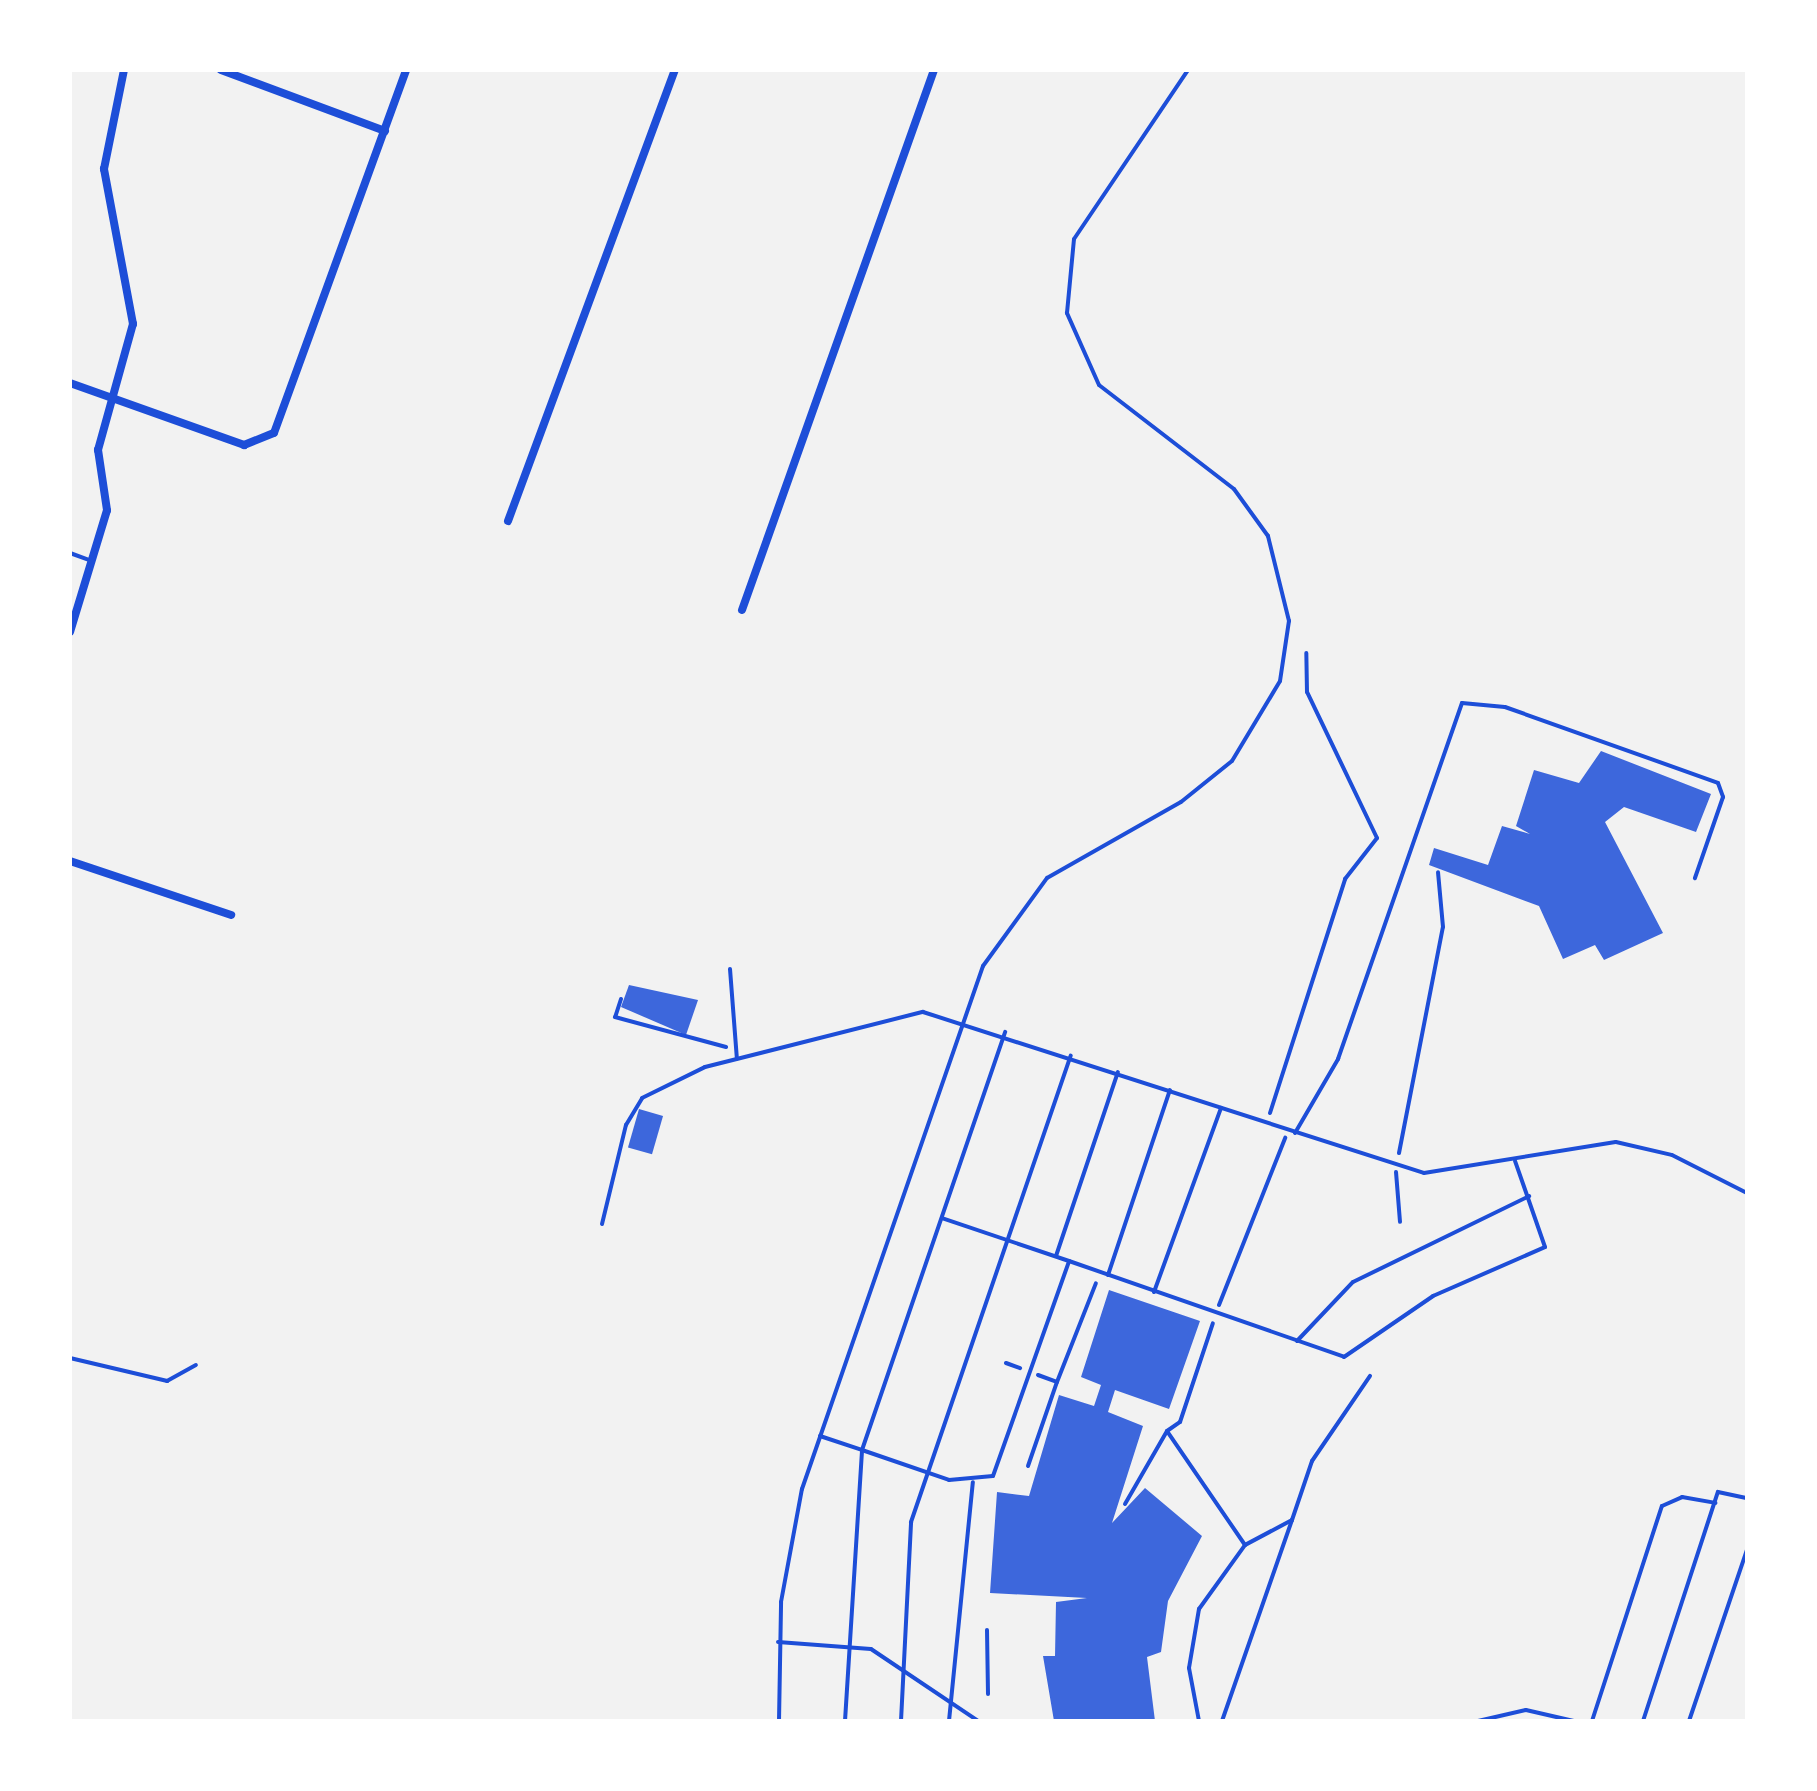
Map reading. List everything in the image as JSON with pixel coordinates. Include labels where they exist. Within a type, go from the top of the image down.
[{"type":"street","points":[[70,632],[107,510],[98,450],[109,396],[133,324],[104,168],[124,70]]},
{"type":"street","points":[[221,70],[384,130]]},
{"type":"street","points":[[70,383],[244,446],[264,442],[283,417],[406,70]]},
{"type":"street","points":[[508,522],[675,70]]},
{"type":"street","points":[[742,610],[934,70]]},
{"type":"street","points":[[70,861],[231,915]]},
{"type":"lane","points":[[778,1721],[778,1642],[789,1544],[819,1436],[982,966],[1028,897],[1074,858],[1209,782],[1254,734],[1280,681],[1286,588],[1262,524],[1234,489],[1099,385],[1067,313],[1074,239],[1188,70]]},
{"type":"lane","points":[[70,554],[92,561]]},
{"type":"lane","points":[[1295,1134],[1338,1059],[1462,704],[1505,707],[1718,784],[1723,797],[1695,878]]},
{"type":"lane","points":[[730,970],[737,1062]]},
{"type":"lane","points":[[602,1224],[626,1125],[642,1098],[737,1062],[898,1016],[963,1018],[1397,1167],[1449,1175],[1616,1142],[1672,1155],[1747,1193]]},
{"type":"lane","points":[[845,1721],[862,1450],[1005,1032]]},
{"type":"lane","points":[[900,1721],[908,1542],[927,1472],[1072,1056]]},
{"type":"lane","points":[[1056,1256],[1118,1072]]},
{"type":"lane","points":[[1108,1275],[1170,1090]]},
{"type":"lane","points":[[1154,1292],[1221,1108]]},
{"type":"lane","points":[[942,1218],[1297,1341],[1356,1353],[1433,1296],[1545,1247],[1515,1161]]},
{"type":"lane","points":[[1297,1341],[1353,1282],[1529,1196]]},
{"type":"lane","points":[[819,1436],[927,1472],[973,1482],[993,1476],[1069,1261]]},
{"type":"lane","points":[[70,1358],[167,1381],[196,1365]]},
{"type":"lane","points":[[949,1721],[973,1482]]},
{"type":"lane","points":[[1643,1721],[1718,1492],[1747,1498]]},
{"type":"lane","points":[[1592,1721],[1662,1506],[1682,1497],[1715,1503]]},
{"type":"lane","points":[[1690,1721],[1747,1550]]},
{"type":"lane","points":[[778,1642],[850,1646],[905,1666],[978,1721]]},
{"type":"path","points":[[1125,1504],[1167,1431],[1180,1422],[1216,1314],[1286,1140],[1270,1111],[1345,878],[1377,838],[1307,692],[1306,654]]},
{"type":"path","points":[[1400,1222],[1397,1167],[1443,927],[1438,872]]},
{"type":"path","points":[[621,1000],[615,1017],[703,1048],[736,1046]]},
{"type":"path","points":[[1028,1466],[1091,1282],[1103,1284]]},
{"type":"path","points":[[1006,1363],[1057,1382]]},
{"type":"path","points":[[1222,1721],[1292,1520],[1329,1429],[1370,1376]]},
{"type":"path","points":[[1167,1431],[1245,1545]]},
{"type":"path","points":[[1199,1721],[1189,1668],[1199,1609],[1245,1545],[1292,1520]]},
{"type":"path","points":[[988,1630],[988,1694]]},
{"type":"path","points":[[1478,1721],[1526,1710],[1574,1721]]},
{"type":"building","points":[[1601,751],[1711,794],[1696,832],[1624,807],[1605,822],[1663,933],[1604,960],[1595,945],[1563,959],[1539,906],[1429,865],[1434,848],[1488,865],[1502,826],[1530,834],[1516,826],[1534,770],[1579,783]]},
{"type":"building","points":[[629,985],[698,1000],[686,1035],[621,1007]]},
{"type":"building","points":[[639,1109],[663,1116],[652,1154],[628,1147]]},
{"type":"building","points":[[1109,1290],[1200,1321],[1169,1409],[1115,1390],[1108,1412],[1143,1426],[1112,1523],[1145,1488],[1202,1536],[1168,1601],[1161,1652],[1147,1657],[1155,1721],[1054,1721],[1043,1656],[1055,1656],[1056,1602],[1087,1598],[990,1593],[997,1492],[1029,1496],[1059,1395],[1094,1406],[1101,1385],[1081,1377]]}]
